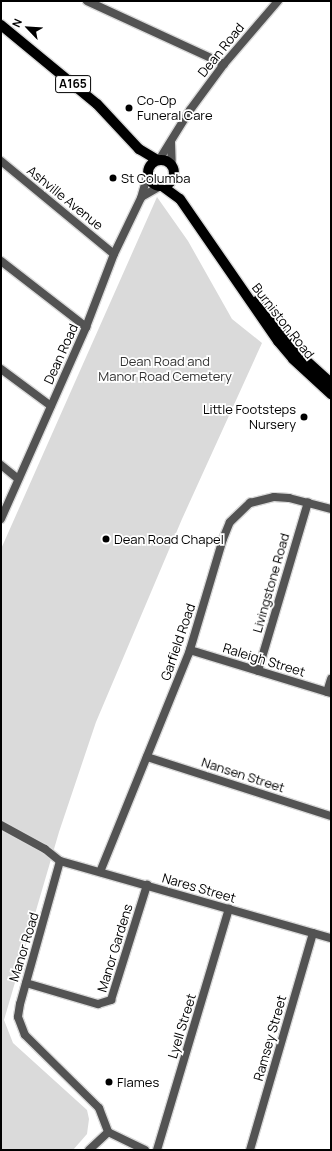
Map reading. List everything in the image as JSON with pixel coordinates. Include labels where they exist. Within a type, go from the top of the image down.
[{"type":"main road","name":"A165","points":[[1,25],[97,104],[139,149],[158,160]]},
{"type":"main road","name":"A165","points":[[139,149],[148,172]]},
{"type":"main road","points":[[158,160],[166,161],[173,169],[172,180],[161,186],[151,182],[148,172],[158,160]]},
{"type":"main road","name":"Burniston Road","points":[[173,169],[180,199]]},
{"type":"main road","name":"Burniston Road","points":[[161,186],[180,199],[278,341],[298,364],[331,394]]},
{"type":"main road","name":"Burniston Road","points":[[222,258],[300,355],[331,383]]},
{"type":"street","points":[[87,1],[224,64]]},
{"type":"street","name":"Dean Road","points":[[158,160],[172,137],[224,64],[278,1]]},
{"type":"street","points":[[172,137],[173,169]]},
{"type":"street","name":"Ashville Avenue","points":[[1,161],[114,254]]},
{"type":"street","name":"Dean Road","points":[[1,519],[86,328],[114,254],[141,198],[148,172]]},
{"type":"street","points":[[141,198],[149,190],[161,186]]},
{"type":"street","points":[[1,261],[86,328]]},
{"type":"street","points":[[1,369],[51,406]]},
{"type":"street","points":[[1,465],[18,479]]},
{"type":"street","name":"Garfield Road","points":[[100,872],[190,650],[224,534],[236,515],[250,503],[266,498],[281,496],[331,509]]},
{"type":"street","name":"Livingstone Road","points":[[258,671],[308,502]]},
{"type":"street","name":"Raleigh Street","points":[[190,650],[329,693]]},
{"type":"street","points":[[329,693],[331,679]]},
{"type":"street","name":"Nansen Street","points":[[147,757],[331,816]]},
{"type":"street","points":[[1,825],[45,849],[60,861]]},
{"type":"street","name":"Nares Street","points":[[60,861],[331,938]]},
{"type":"street","name":"Manor Road","points":[[60,861],[18,1017],[25,1035],[99,1108],[108,1132]]},
{"type":"street","name":"Manor Gardens","points":[[26,983],[98,1004],[112,1000],[147,885]]},
{"type":"street","name":"Lyell Street","points":[[157,1150],[230,910]]},
{"type":"street","name":"Ramsey Street","points":[[250,1150],[313,933]]},
{"type":"street","points":[[89,1150],[108,1132],[144,1150]]},
{"type":"green space","name":"Dean Road and Manor Road Cemetery","points":[[157,197],[188,241],[232,319],[262,343],[182,519],[96,722],[59,832],[4,1020],[13,1043],[87,1110],[89,1119],[87,1134],[73,1150],[1,1150],[1,549]]},
{"type":"place","name":"Co-Op Funeral Care","points":[[129,108]]},
{"type":"place","name":"St Columba","points":[[113,178]]},
{"type":"place","name":"Little Footsteps Nursery","points":[[304,417]]},
{"type":"place","name":"Dean Road Chapel","points":[[106,539]]},
{"type":"place","name":"Flames","points":[[109,1082]]}]
